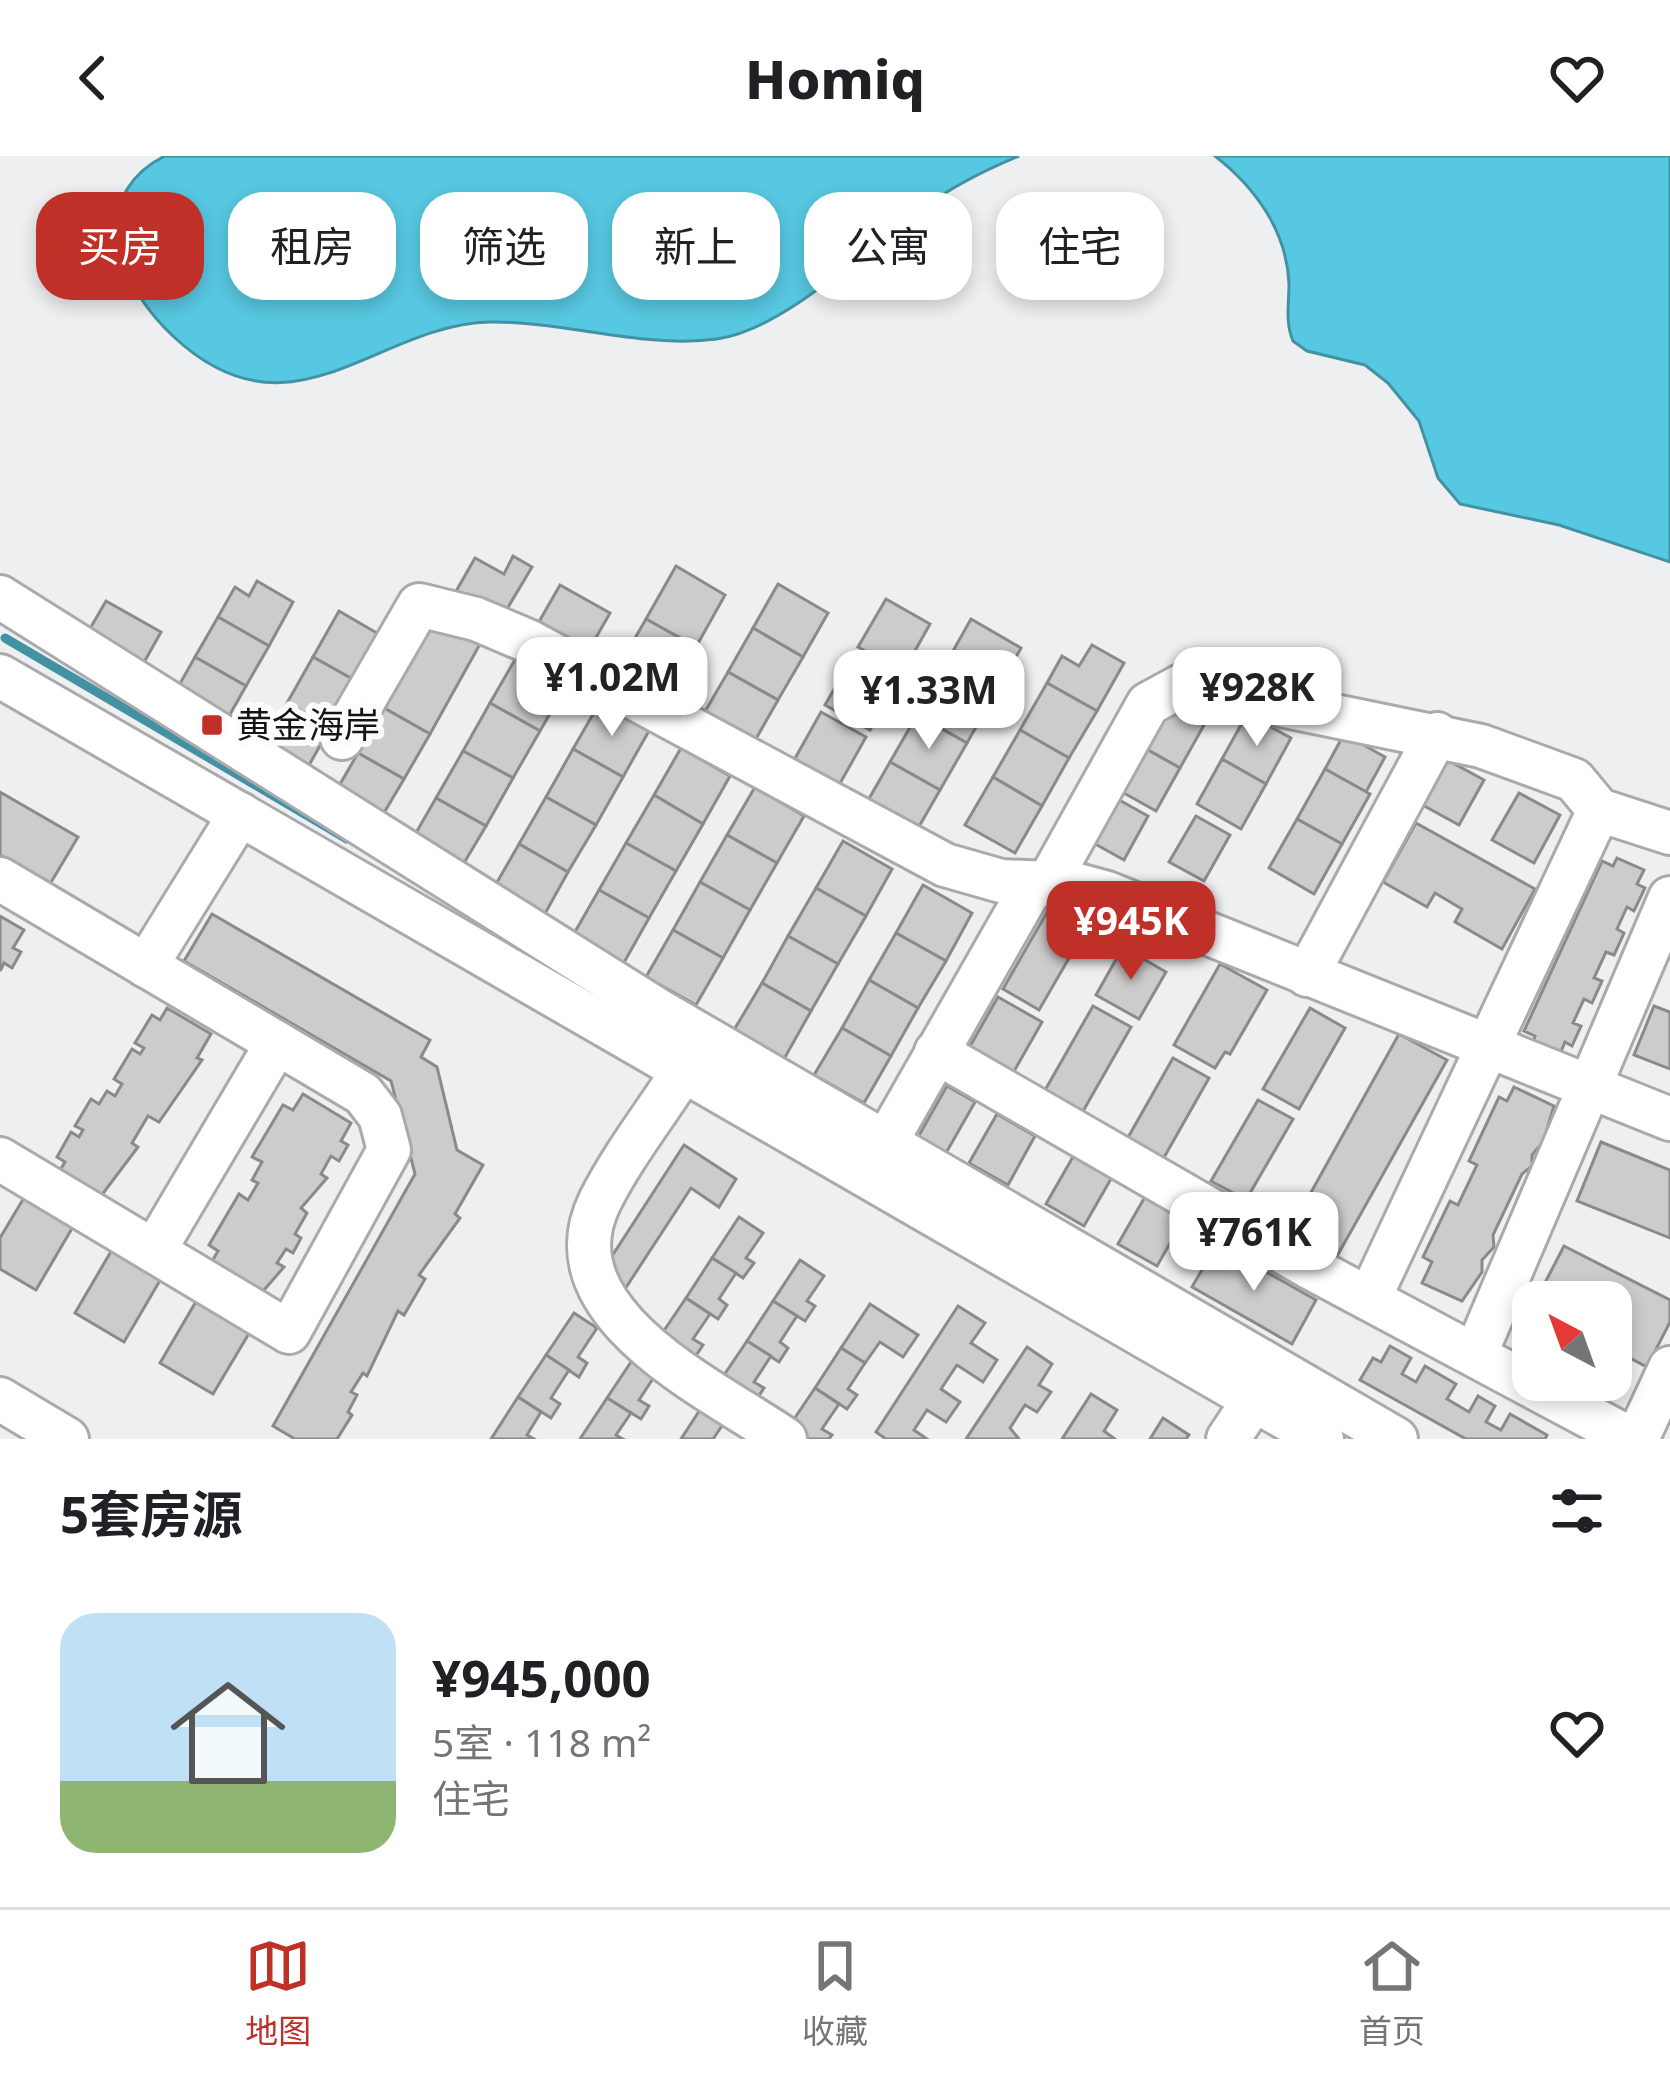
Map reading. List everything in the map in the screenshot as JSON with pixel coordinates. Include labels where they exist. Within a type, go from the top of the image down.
[{"type":"street","points":[[0,597],[653,1028],[686,1068],[1322,1439]]},
{"type":"street","points":[[342,738],[419,605],[448,611],[528,641],[920,855],[970,874],[1107,893],[1670,1119]]},
{"type":"street","points":[[0,676],[240,814],[653,1028],[886,1142],[1396,1439]]},
{"type":"street","points":[[886,1142],[1148,704],[1170,688],[1183,686],[1437,734],[1574,780],[1599,810],[1670,833]]},
{"type":"street","points":[[1307,975],[1437,734]]},
{"type":"street","points":[[1370,1297],[1599,810]]},
{"type":"street","points":[[146,966],[240,814]]},
{"type":"street","points":[[0,879],[363,1094],[380,1116],[388,1150],[290,1332],[0,1160]]},
{"type":"street","points":[[1476,1353],[1670,898]]},
{"type":"street","points":[[154,1251],[277,1043]]},
{"type":"street","points":[[936,1052],[1370,1297],[1634,1439],[1670,1368]]},
{"type":"street","points":[[686,1068],[600,1201],[590,1230],[598,1288],[634,1337],[785,1439]]},
{"type":"street","points":[[0,1400],[67,1439]]},
{"type":"street","points":[[1228,1439],[1254,1400]]},
{"type":"water","points":[[165,156],[1019,156],[948,192],[804,192],[804,299],[743,332],[717,339],[661,340],[490,322],[449,328],[334,372],[296,381],[257,381],[217,368],[174,337],[145,304],[143,300],[204,300],[204,192],[126,192],[144,170]]},
{"type":"water","points":[[1215,156],[1670,156],[1670,562],[1559,525],[1460,504],[1438,478],[1419,421],[1388,383],[1365,365],[1307,351],[1293,341],[1287,265],[1275,228],[1255,196]]},
{"type":"building","points":[[513,556],[532,567],[501,619],[455,593],[475,558],[504,574]]},
{"type":"building","points":[[676,566],[725,595],[696,647],[646,619]]},
{"type":"building","points":[[257,581],[293,602],[269,646],[218,617],[235,587],[249,596]]},
{"type":"building","points":[[778,584],[828,613],[803,657],[753,628]]},
{"type":"building","points":[[560,585],[610,613],[586,655],[536,627]]},
{"type":"building","points":[[886,599],[930,624],[903,672],[858,647]]},
{"type":"building","points":[[106,601],[161,632],[133,682],[77,651]]},
{"type":"building","points":[[339,611],[382,636],[356,681],[313,657]]},
{"type":"building","points":[[218,617],[269,646],[246,686],[195,657]]},
{"type":"building","points":[[434,618],[480,644],[430,734],[384,708]]},
{"type":"building","points":[[646,619],[696,647],[669,694],[619,666]]},
{"type":"building","points":[[971,619],[1021,648],[994,695],[944,667]]},
{"type":"building","points":[[753,628],[803,657],[778,700],[728,672]]},
{"type":"building","points":[[1092,645],[1124,663],[1097,711],[1047,683],[1062,656],[1079,666]]},
{"type":"building","points":[[854,655],[898,680],[870,730],[825,705]]},
{"type":"building","points":[[517,656],[567,684],[540,731],[490,703]]},
{"type":"building","points":[[195,657],[246,686],[220,732],[169,703]]},
{"type":"building","points":[[313,657],[356,681],[330,728],[287,703]]},
{"type":"building","points":[[944,667],[994,695],[967,743],[917,715]]},
{"type":"building","points":[[728,672],[778,700],[753,744],[703,715]]},
{"type":"building","points":[[1047,683],[1097,711],[1069,758],[1020,730]]},
{"type":"building","points":[[600,702],[650,729],[623,777],[573,749]]},
{"type":"building","points":[[1162,702],[1204,725],[1180,768],[1139,745]]},
{"type":"building","points":[[287,703],[330,728],[304,774],[261,749]]},
{"type":"building","points":[[490,703],[540,731],[513,778],[463,751]]},
{"type":"building","points":[[384,708],[430,734],[404,779],[358,753]]},
{"type":"building","points":[[821,712],[866,737],[838,787],[793,762]]},
{"type":"building","points":[[1247,714],[1291,738],[1266,784],[1222,759]]},
{"type":"building","points":[[917,715],[967,743],[940,790],[890,762]]},
{"type":"building","points":[[1020,730],[1069,758],[1042,806],[993,777]]},
{"type":"building","points":[[1344,734],[1385,757],[1366,792],[1325,769]]},
{"type":"building","points":[[1139,745],[1180,768],[1156,811],[1115,788]]},
{"type":"building","points":[[681,748],[730,776],[703,824],[654,795]]},
{"type":"building","points":[[573,749],[623,777],[596,825],[546,797]]},
{"type":"building","points":[[463,751],[513,778],[486,826],[436,798]]},
{"type":"building","points":[[358,753],[404,779],[378,823],[332,798]]},
{"type":"building","points":[[1442,757],[1484,780],[1459,825],[1417,802]]},
{"type":"building","points":[[1222,759],[1266,784],[1241,829],[1197,804]]},
{"type":"building","points":[[890,762],[940,790],[913,837],[863,809]]},
{"type":"building","points":[[1325,769],[1370,794],[1342,844],[1297,819]]},
{"type":"building","points":[[993,777],[1042,806],[1015,853],[965,825]]},
{"type":"building","points":[[755,787],[804,816],[777,863],[727,835]]},
{"type":"building","points":[[0,792],[78,837],[50,884],[0,855]]},
{"type":"building","points":[[1519,793],[1560,815],[1534,863],[1492,840]]},
{"type":"building","points":[[654,795],[703,824],[676,871],[626,843]]},
{"type":"building","points":[[1112,796],[1148,816],[1124,860],[1088,840]]},
{"type":"building","points":[[546,797],[596,825],[568,872],[519,844]]},
{"type":"building","points":[[436,798],[486,826],[458,873],[409,845]]},
{"type":"building","points":[[1196,816],[1230,835],[1204,881],[1169,862]]},
{"type":"building","points":[[1297,819],[1342,844],[1314,894],[1269,868]]},
{"type":"building","points":[[1416,823],[1535,889],[1502,949],[1455,922],[1462,909],[1435,893],[1427,907],[1383,882]]},
{"type":"building","points":[[727,835],[777,863],[750,910],[700,882]]},
{"type":"building","points":[[843,841],[892,869],[866,916],[816,888]]},
{"type":"building","points":[[626,843],[676,871],[649,918],[599,890]]},
{"type":"building","points":[[519,844],[568,872],[542,919],[492,891]]},
{"type":"building","points":[[1617,858],[1644,870],[1637,884],[1645,888],[1634,911],[1627,907],[1617,929],[1624,933],[1614,955],[1606,952],[1594,978],[1602,981],[1592,1003],[1584,999],[1573,1023],[1581,1026],[1572,1046],[1565,1042],[1560,1054],[1533,1042],[1535,1036],[1524,1031],[1602,861],[1613,866]]},
{"type":"building","points":[[700,882],[750,910],[723,958],[673,930]]},
{"type":"building","points":[[923,885],[972,913],[946,961],[896,933]]},
{"type":"building","points":[[816,888],[866,916],[838,964],[788,936]]},
{"type":"building","points":[[599,890],[649,918],[622,966],[572,937]]},
{"type":"building","points":[[1050,907],[1087,927],[1039,1010],[1003,989]]},
{"type":"building","points":[[212,914],[430,1040],[421,1057],[437,1067],[457,1150],[483,1165],[455,1214],[460,1218],[419,1275],[425,1279],[404,1315],[398,1311],[367,1376],[363,1373],[351,1392],[357,1395],[348,1412],[352,1415],[337,1439],[295,1439],[273,1426],[415,1174],[391,1081],[184,961]]},
{"type":"building","points":[[0,916],[24,930],[13,948],[21,952],[12,968],[4,963],[0,971]]},
{"type":"building","points":[[673,930],[723,958],[696,1005],[646,977]]},
{"type":"building","points":[[896,933],[946,961],[918,1008],[869,980]]},
{"type":"building","points":[[788,936],[838,964],[811,1011],[762,983]]},
{"type":"building","points":[[1123,947],[1166,972],[1139,1019],[1096,995]]},
{"type":"building","points":[[1220,964],[1267,990],[1230,1054],[1225,1052],[1215,1068],[1174,1045]]},
{"type":"building","points":[[869,980],[918,1008],[891,1056],[842,1028]]},
{"type":"building","points":[[762,983],[811,1011],[784,1059],[734,1030]]},
{"type":"building","points":[[998,997],[1042,1022],[1013,1073],[969,1048]]},
{"type":"building","points":[[1093,1006],[1131,1027],[1082,1113],[1044,1092]]},
{"type":"building","points":[[1654,1006],[1670,1012],[1670,1069],[1634,1055]]},
{"type":"building","points":[[167,1008],[211,1034],[197,1058],[202,1060],[159,1122],[148,1116],[132,1143],[138,1147],[98,1200],[57,1175],[65,1162],[57,1157],[71,1132],[79,1137],[83,1130],[75,1126],[91,1099],[99,1104],[107,1091],[115,1096],[122,1084],[114,1079],[132,1049],[140,1054],[144,1048],[135,1043],[152,1015],[160,1020]]},
{"type":"building","points":[[1310,1008],[1345,1028],[1299,1109],[1263,1089]]},
{"type":"building","points":[[842,1028],[891,1056],[864,1103],[814,1075]]},
{"type":"building","points":[[1399,1034],[1447,1060],[1336,1258],[1289,1232]]},
{"type":"building","points":[[1173,1058],[1209,1078],[1162,1161],[1126,1141]]},
{"type":"building","points":[[947,1086],[975,1102],[946,1153],[918,1137]]},
{"type":"building","points":[[1514,1087],[1554,1106],[1543,1142],[1532,1155],[1532,1166],[1522,1174],[1493,1235],[1494,1247],[1482,1260],[1482,1272],[1462,1301],[1422,1283],[1432,1262],[1423,1257],[1450,1201],[1458,1205],[1477,1165],[1469,1161],[1499,1097],[1507,1101]]},
{"type":"building","points":[[303,1094],[351,1123],[341,1141],[348,1145],[339,1161],[331,1156],[321,1174],[327,1178],[301,1208],[307,1213],[295,1234],[301,1238],[293,1253],[286,1249],[277,1263],[284,1267],[257,1298],[208,1268],[218,1251],[209,1245],[239,1194],[248,1200],[258,1183],[252,1180],[262,1162],[252,1157],[283,1105],[293,1110]]},
{"type":"building","points":[[1258,1100],[1293,1119],[1246,1200],[1211,1181]]},
{"type":"building","points":[[997,1114],[1035,1136],[1008,1185],[969,1163]]},
{"type":"building","points":[[1601,1142],[1670,1170],[1670,1238],[1577,1201]]},
{"type":"building","points":[[684,1145],[736,1179],[719,1207],[691,1188],[625,1289],[601,1273]]},
{"type":"building","points":[[1074,1155],[1112,1177],[1084,1226],[1046,1204]]},
{"type":"building","points":[[1146,1195],[1185,1217],[1157,1266],[1118,1244]]},
{"type":"building","points":[[25,1196],[74,1225],[36,1290],[0,1269],[0,1238]]},
{"type":"building","points":[[739,1217],[763,1233],[746,1258],[754,1263],[743,1278],[712,1258]]},
{"type":"building","points":[[1217,1244],[1316,1300],[1292,1344],[1192,1287]]},
{"type":"building","points":[[1564,1246],[1670,1300],[1670,1322],[1647,1367],[1632,1359],[1632,1281],[1546,1281]]},
{"type":"building","points":[[113,1248],[162,1277],[124,1342],[75,1313]]},
{"type":"building","points":[[712,1258],[736,1273],[719,1299],[727,1305],[718,1319],[686,1298]]},
{"type":"building","points":[[800,1260],[824,1276],[807,1301],[815,1306],[805,1321],[773,1301]]},
{"type":"building","points":[[198,1298],[251,1330],[213,1394],[160,1363]]},
{"type":"building","points":[[686,1298],[710,1314],[693,1339],[703,1345],[693,1360],[659,1338]]},
{"type":"building","points":[[773,1301],[797,1316],[780,1342],[788,1348],[779,1362],[747,1341]]},
{"type":"building","points":[[870,1304],[918,1335],[903,1357],[880,1342],[865,1363],[841,1348]]},
{"type":"building","points":[[958,1306],[985,1323],[971,1343],[997,1360],[983,1382],[957,1365],[941,1389],[960,1402],[946,1422],[927,1410],[914,1430],[927,1439],[886,1439],[876,1432]]},
{"type":"building","points":[[574,1313],[597,1328],[578,1357],[587,1363],[579,1377],[546,1355]]},
{"type":"building","points":[[747,1341],[771,1356],[754,1382],[764,1388],[754,1403],[720,1381]]},
{"type":"building","points":[[1390,1346],[1411,1358],[1402,1374],[1416,1382],[1425,1366],[1456,1384],[1447,1399],[1469,1412],[1478,1396],[1495,1406],[1486,1422],[1501,1430],[1510,1414],[1547,1435],[1545,1439],[1466,1439],[1360,1380],[1373,1358],[1381,1362]]},
{"type":"building","points":[[1027,1347],[1052,1364],[1039,1385],[1051,1392],[1037,1412],[1025,1405],[1010,1428],[1019,1439],[966,1439]]},
{"type":"building","points":[[841,1348],[865,1363],[848,1389],[857,1395],[847,1409],[815,1388]]},
{"type":"building","points":[[546,1355],[569,1370],[551,1398],[560,1404],[551,1418],[518,1397]]},
{"type":"building","points":[[635,1356],[658,1371],[639,1400],[649,1406],[641,1419],[607,1398]]},
{"type":"building","points":[[815,1388],[839,1404],[822,1429],[832,1435],[829,1439],[805,1439],[788,1428]]},
{"type":"building","points":[[1091,1394],[1117,1410],[1104,1431],[1115,1439],[1062,1439]]},
{"type":"building","points":[[518,1397],[541,1412],[527,1435],[534,1439],[491,1439]]},
{"type":"building","points":[[607,1398],[631,1413],[616,1435],[623,1439],[580,1439]]},
{"type":"building","points":[[705,1402],[728,1417],[713,1439],[681,1439]]},
{"type":"building","points":[[1163,1418],[1189,1435],[1186,1439],[1150,1439]]},
{"type":"waterway","points":[[5,638],[347,839]]},
{"type":"place","name":"黄金海岸","points":[[212,725]]}]
